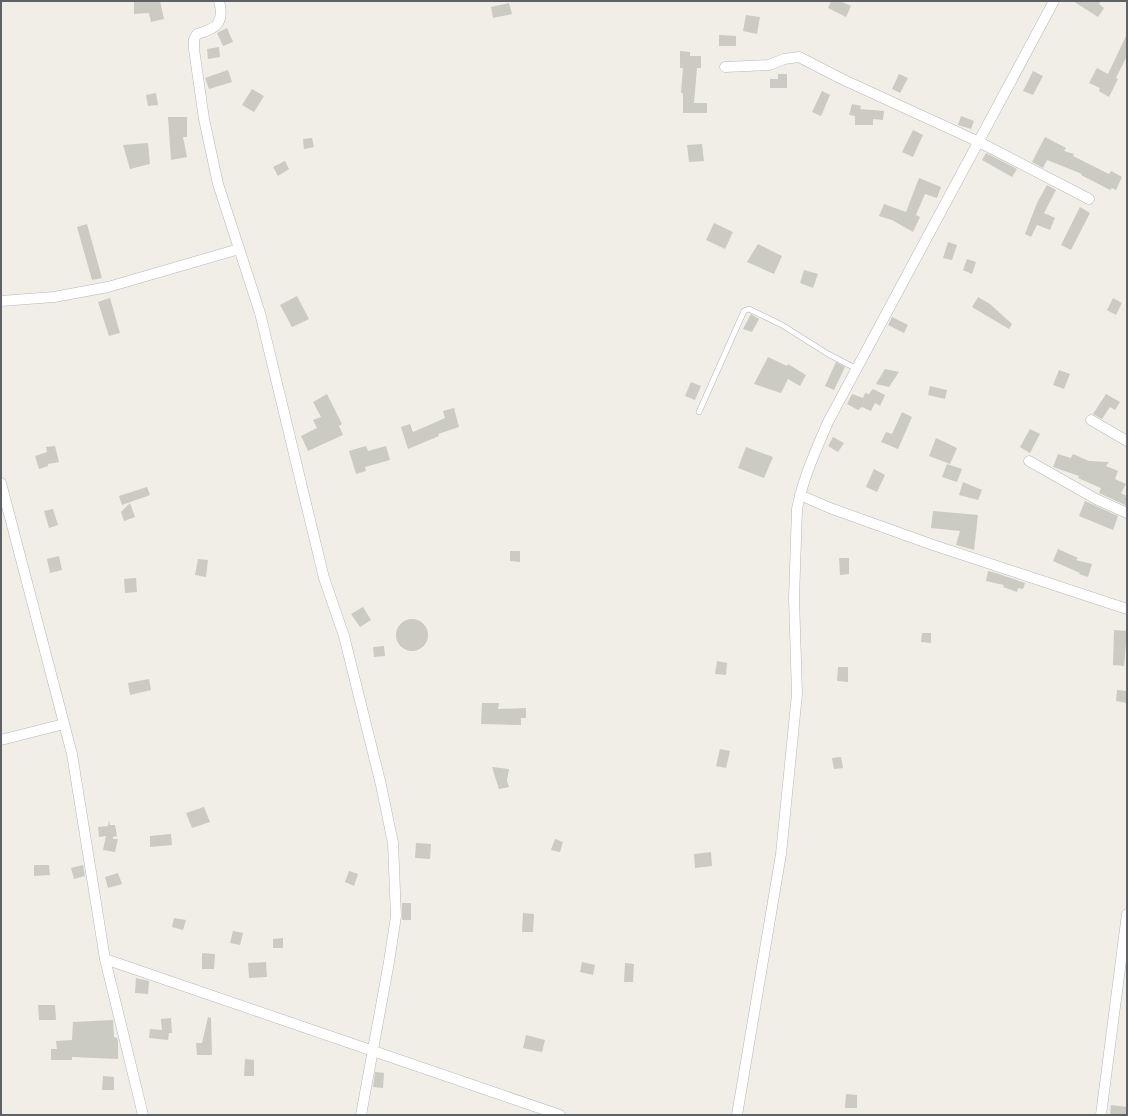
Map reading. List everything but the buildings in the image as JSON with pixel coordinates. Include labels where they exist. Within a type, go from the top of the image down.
[{"type":"street","points":[[219,1],[221,18],[219,24],[211,30],[197,34],[194,39],[194,49],[204,119],[218,184],[260,313],[324,578],[344,636],[381,785],[393,843],[396,916],[373,1051],[360,1115]]},
{"type":"street","points":[[738,1115],[783,839],[797,694],[794,598],[797,509],[800,495],[816,449],[828,422],[1054,1]]},
{"type":"street","points":[[725,67],[769,65],[784,59],[799,57],[844,80],[979,142],[1088,199]]},
{"type":"street","points":[[1,301],[54,297],[108,287],[239,249]]},
{"type":"street","points":[[1090,420],[1127,441]]},
{"type":"street","points":[[1029,461],[1096,499],[1127,513]]},
{"type":"street","points":[[1,483],[72,754],[106,959],[144,1115]]},
{"type":"street","points":[[800,495],[830,508],[933,545],[1127,609]]},
{"type":"street","points":[[1,740],[64,724]]},
{"type":"street","points":[[1101,1115],[1127,914]]},
{"type":"street","points":[[106,959],[560,1115]]},
{"type":"lane","points":[[699,412],[744,311],[749,309],[782,325],[828,354],[857,370]]}]
